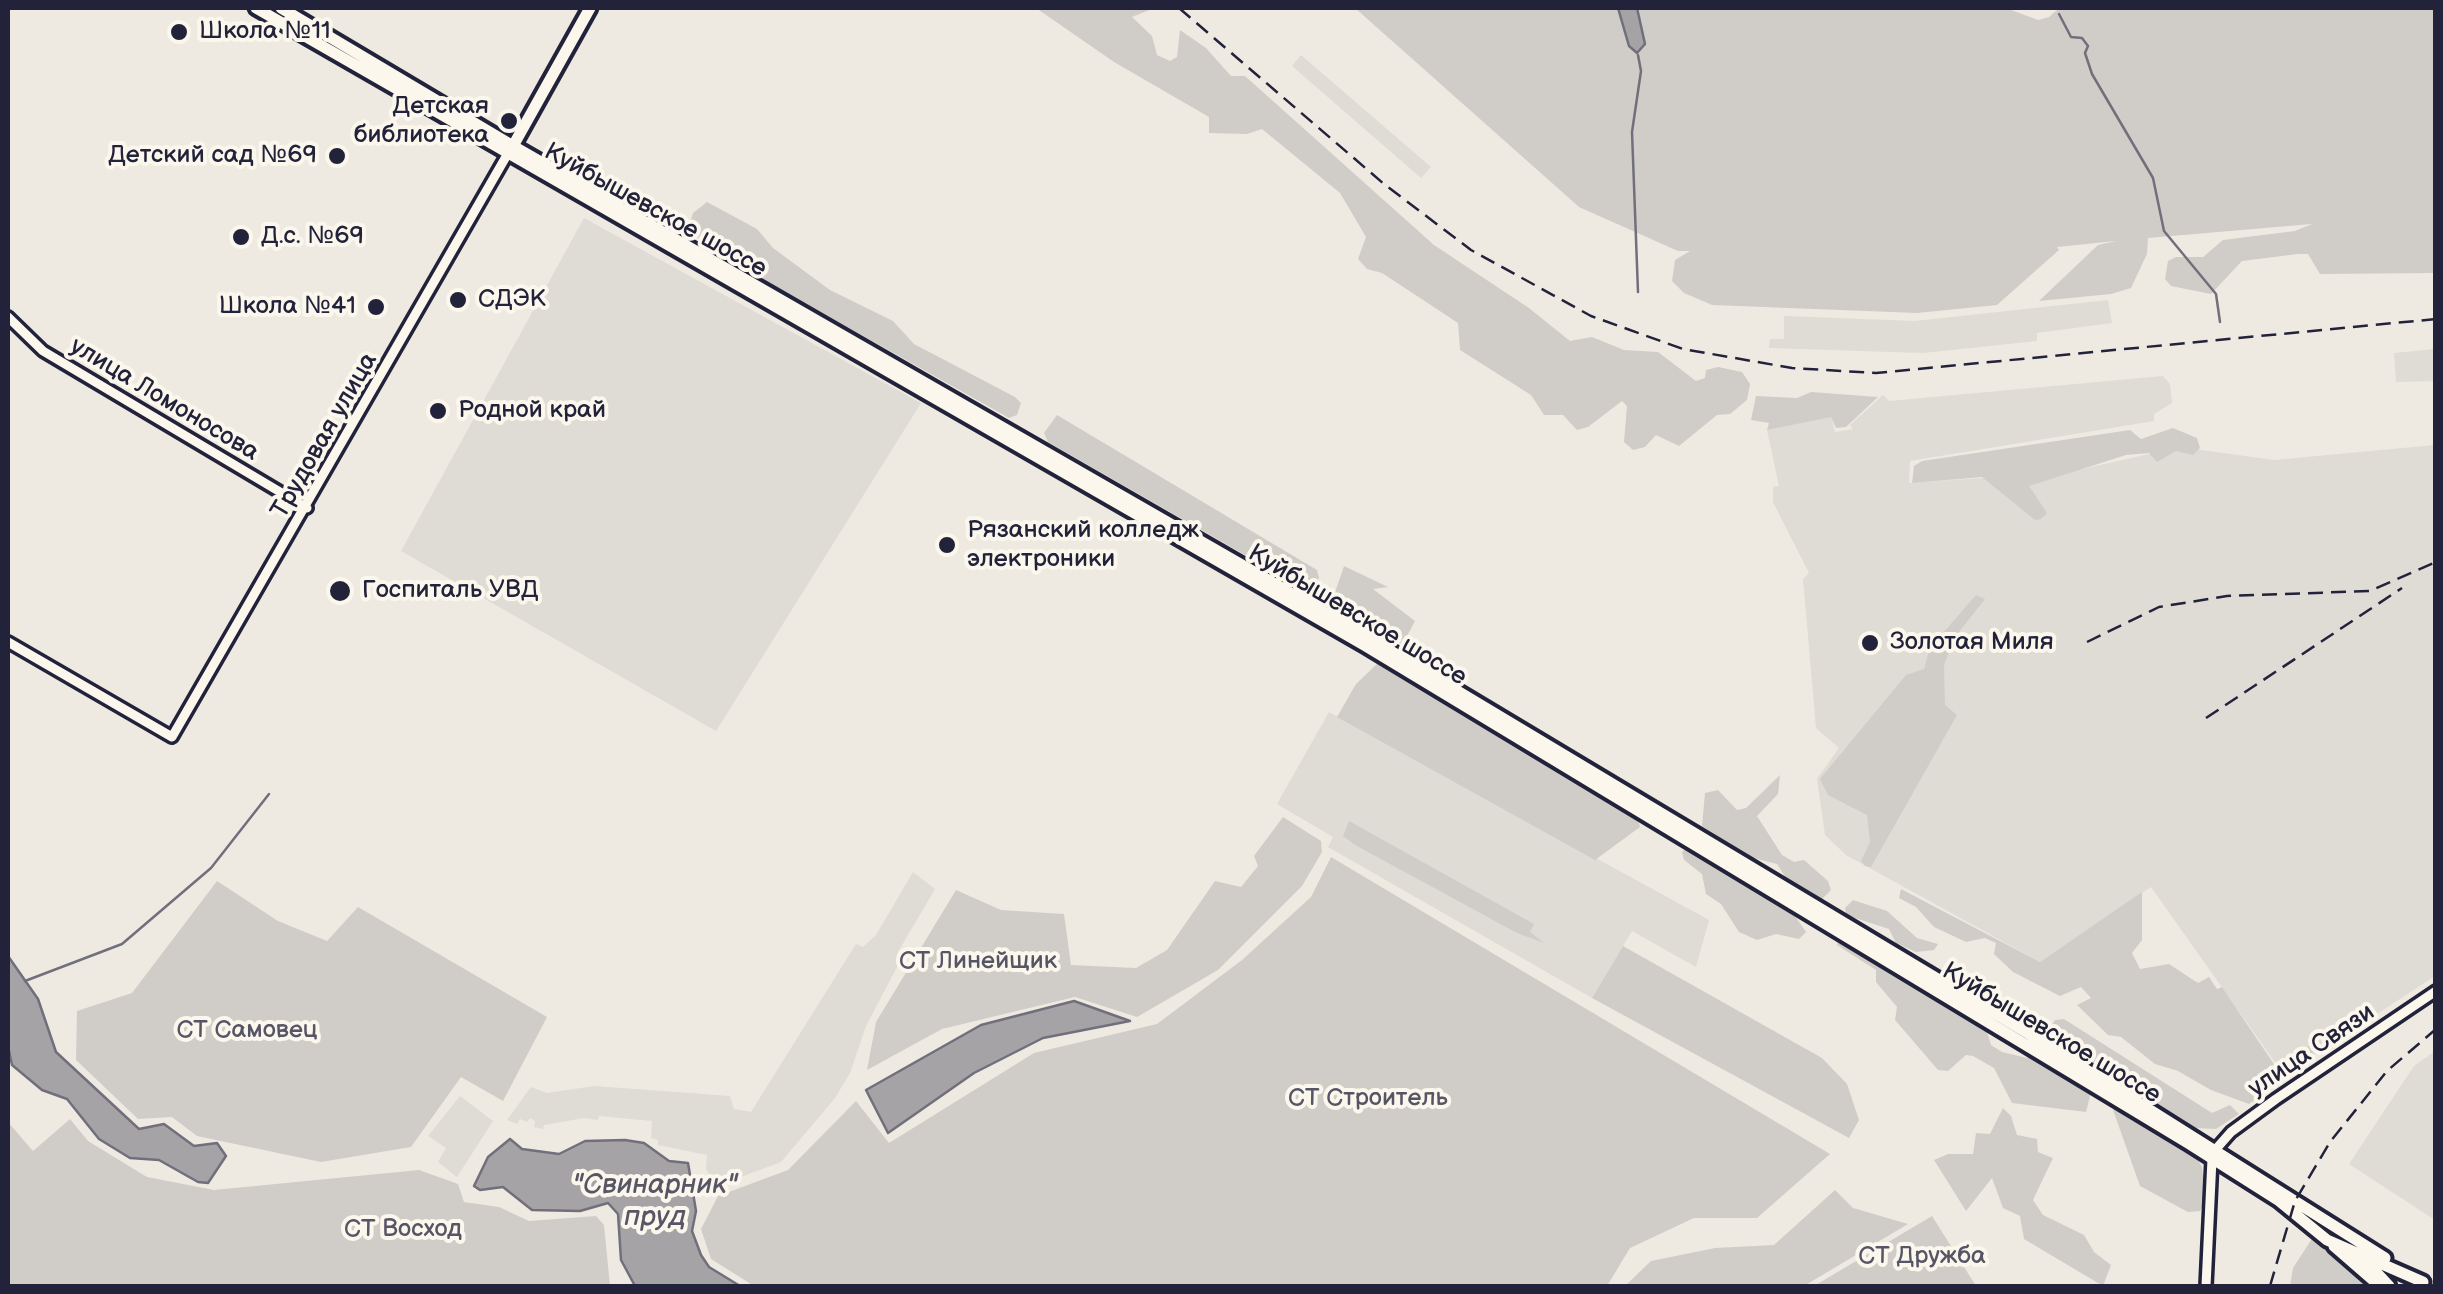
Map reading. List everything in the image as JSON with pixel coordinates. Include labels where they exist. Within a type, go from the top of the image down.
[{"type":"main road","name":"Куйбышевское шоссе","points":[[256,8],[511,150],[1309,612],[2427,1284]]},
{"type":"main road","name":"Куйбышевское шоссе","points":[[281,8],[511,150]]},
{"type":"main road","points":[[511,150],[590,8]]},
{"type":"main road","name":"Куйбышевское шоссе","points":[[2214,1154],[2327,1240],[2427,1284]]},
{"type":"main road","points":[[2334,1228],[2389,1286]]},
{"type":"main road","points":[[2327,1240],[2380,1286]]},
{"type":"street","name":"Трудовая улица","points":[[8,642],[172,737],[511,150]]},
{"type":"street","name":"улица Ломоносова","points":[[8,317],[44,351],[307,508]]},
{"type":"street","name":"улица Связи","points":[[2214,1154],[2231,1132],[2436,991]]},
{"type":"street","points":[[2206,1286],[2214,1154]]},
{"type":"shaded area","points":[[1301,55],[1431,167],[1421,178],[1292,66]]},
{"type":"shaded area","points":[[584,218],[921,403],[716,731],[401,551]]},
{"type":"shaded area","points":[[2108,300],[2112,323],[2037,333],[2037,341],[1923,353],[1769,348],[1770,339],[1784,339],[1784,316],[1915,321]]},
{"type":"shaded area","points":[[2435,349],[2435,381],[2396,382],[2394,353]]},
{"type":"shaded area","points":[[2163,376],[2170,384],[2172,403],[2154,414],[2154,421],[1910,461],[1909,483],[2069,472],[2180,447],[2274,460],[2435,445],[2435,976],[2284,1075],[2151,887],[2040,962],[1846,855],[1825,835],[1817,779],[1839,748],[1816,728],[1803,579],[1809,573],[1773,502],[1773,487],[1779,486],[1767,430],[1831,416],[1835,432],[1853,429],[1850,425],[1883,395],[1889,401]]},
{"type":"shaded area","points":[[1329,712],[1709,920],[1696,967],[1632,931],[1592,998],[1328,847],[1333,837],[1277,804]]},
{"type":"shaded area","points":[[913,872],[935,889],[898,952],[898,965],[866,1026],[850,1073],[835,1098],[781,1162],[714,1187],[706,1168],[707,1155],[658,1145],[658,1140],[651,1138],[652,1121],[599,1116],[598,1120],[584,1118],[544,1125],[543,1129],[534,1127],[535,1121],[530,1118],[527,1122],[520,1119],[517,1124],[507,1120],[531,1087],[547,1093],[594,1086],[730,1096],[734,1109],[751,1112],[856,944],[863,947],[876,935]]},
{"type":"shaded area","points":[[2435,1051],[2435,1220],[2349,1164],[2414,1066]]},
{"type":"shaded area","points":[[460,1096],[493,1121],[457,1177],[438,1162],[446,1148],[428,1136]]},
{"type":"green space","points":[[1036,8],[1154,8],[1132,17],[1152,36],[1157,55],[1170,61],[1177,57],[1180,30],[1206,48],[1231,76],[1245,76],[1434,245],[1529,308],[1570,341],[1592,337],[1624,350],[1658,352],[1696,381],[1705,378],[1706,370],[1718,367],[1742,372],[1750,384],[1747,400],[1730,414],[1717,415],[1679,446],[1656,435],[1645,447],[1633,450],[1624,442],[1627,406],[1622,401],[1588,427],[1577,430],[1563,415],[1544,415],[1531,395],[1460,350],[1458,323],[1382,273],[1367,269],[1358,259],[1366,237],[1340,193],[1262,129],[1247,134],[1209,133],[1209,117],[1114,62]]},
{"type":"green space","points":[[1355,8],[1618,8],[1629,46],[1640,38],[1637,8],[2006,8],[2038,20],[2049,17],[2057,10],[2053,8],[2435,8],[2435,273],[2320,274],[2308,254],[2298,254],[2242,261],[2211,294],[2171,286],[2165,279],[2168,261],[2176,257],[2203,257],[2223,240],[2295,231],[2312,224],[2148,238],[2147,254],[2131,288],[2111,294],[2039,301],[2098,245],[2116,241],[2057,247],[2059,250],[1997,305],[1917,313],[1712,305],[1684,293],[1672,281],[1675,260],[1690,251],[1678,251],[1579,207]]},
{"type":"green space","points":[[707,202],[757,229],[773,248],[830,290],[893,321],[914,344],[1015,397],[1021,403],[1017,415],[1009,418],[764,280],[756,269],[713,250],[688,229],[693,213]]},
{"type":"green space","points":[[1811,392],[1878,397],[1846,427],[1836,428],[1831,417],[1767,430],[1769,423],[1751,420],[1756,396],[1797,398]]},
{"type":"green space","points":[[1057,415],[1317,570],[1319,578],[1312,586],[1299,586],[1048,442],[1044,433]]},
{"type":"green space","points":[[2173,428],[2197,438],[2200,448],[2193,455],[2176,451],[2157,462],[2149,453],[2126,455],[2029,486],[2047,513],[2041,519],[2035,520],[1982,477],[1912,483],[1914,466],[1922,461],[2130,430],[2141,439]]},
{"type":"green space","points":[[1344,566],[1388,587],[1373,589],[1415,621],[1405,640],[1420,648],[1418,654],[1331,604]]},
{"type":"green space","points":[[1976,595],[1985,599],[1954,638],[1944,665],[1945,705],[1957,715],[1871,867],[1865,866],[1861,861],[1870,842],[1867,815],[1828,795],[1820,779],[1906,675],[1924,669],[1930,648]]},
{"type":"green space","points":[[1380,661],[1637,816],[1640,827],[1595,860],[1337,717],[1356,684]]},
{"type":"green space","points":[[1780,775],[1778,794],[1757,816],[1782,855],[1794,862],[1804,860],[1828,881],[1831,890],[1821,900],[1788,881],[1777,864],[1750,857],[1702,826],[1705,793],[1718,790],[1737,810],[1746,808]]},
{"type":"green space","name":"СТ Линейщик","points":[[1283,817],[1321,841],[1322,852],[1302,886],[1218,970],[1137,1017],[1075,997],[942,1029],[867,1070],[876,1022],[956,890],[1001,910],[1064,914],[1071,965],[1136,968],[1167,950],[1215,881],[1241,887],[1258,866],[1254,856]]},
{"type":"green space","points":[[1349,821],[1534,924],[1530,932],[1544,943],[1517,933],[1355,845],[1343,836]]},
{"type":"green space","points":[[1687,847],[1788,906],[1806,932],[1799,939],[1776,934],[1757,940],[1739,932],[1721,904],[1706,894],[1702,874],[1684,860],[1682,852]]},
{"type":"green space","name":"СТ Строитель","points":[[1331,857],[1830,1154],[1757,1218],[1694,1218],[1630,1248],[1607,1286],[754,1286],[711,1259],[701,1229],[718,1196],[788,1170],[856,1101],[889,1143],[1034,1053],[1157,1024],[1242,960],[1311,897]]},
{"type":"green space","name":"СТ Самовец","points":[[217,881],[278,921],[327,941],[358,907],[547,1017],[503,1101],[461,1077],[411,1147],[321,1162],[197,1136],[172,1117],[138,1119],[76,1060],[77,1011],[132,993]]},
{"type":"green space","points":[[1901,889],[2040,962],[2142,892],[2142,940],[2132,953],[2140,969],[2169,964],[2198,983],[2209,977],[2217,989],[2222,987],[2280,1073],[2310,1054],[2307,1047],[2316,1041],[2313,1060],[2249,1104],[2211,1090],[2178,1071],[2155,1064],[2121,1037],[2108,1035],[2077,1005],[2091,998],[2081,987],[2060,996],[2013,972],[1994,954],[1996,943],[1985,938],[1966,942],[1934,927],[1916,907],[1899,898]]},
{"type":"green space","points":[[1853,900],[1887,911],[1917,938],[1938,944],[1934,950],[1916,952],[1896,943],[1889,929],[1846,915],[1845,908]]},
{"type":"green space","points":[[1839,937],[1985,1025],[1991,1045],[2002,1052],[2027,1058],[2034,1054],[2092,1088],[2086,1112],[2012,1103],[1994,1068],[1973,1056],[1966,1055],[1948,1071],[1938,1070],[1895,1020],[1897,1007],[1876,982],[1876,970],[1837,945]]},
{"type":"green space","points":[[1623,946],[1822,1058],[1847,1084],[1859,1120],[1849,1138],[1592,998]]},
{"type":"green space","points":[[2064,1019],[2212,1113],[2230,1105],[2239,1114],[2216,1129],[2195,1128],[2046,1034],[2055,1020]]},
{"type":"green space","points":[[2119,1104],[2194,1153],[2202,1167],[2206,1200],[2200,1211],[2188,1212],[2140,1186],[2113,1110]]},
{"type":"green space","points":[[2003,1108],[2011,1116],[2017,1135],[2037,1139],[2038,1152],[2053,1158],[2033,1200],[2043,1215],[2084,1235],[2094,1252],[2111,1265],[2103,1286],[2024,1239],[2020,1216],[2003,1208],[1992,1178],[1966,1211],[1934,1160],[1948,1154],[1973,1154],[1976,1133],[1990,1134]]},
{"type":"green space","name":"СТ Восход","points":[[70,1119],[88,1141],[147,1177],[214,1190],[419,1170],[458,1184],[464,1202],[499,1207],[529,1221],[596,1216],[604,1225],[610,1286],[8,1286],[8,1122],[33,1151]]},
{"type":"green space","points":[[1835,1190],[1853,1208],[1908,1224],[1804,1286],[1625,1286],[1651,1261],[1715,1248],[1774,1245]]},
{"type":"green space","name":"СТ Дружба","points":[[1932,1216],[1976,1286],[1814,1286]]},
{"type":"green space","points":[[2315,1234],[2371,1286],[2290,1286],[2293,1268]]},
{"type":"water","points":[[1618,8],[1637,8],[1645,44],[1637,53],[1629,46]]},
{"type":"water","points":[[8,956],[38,999],[56,1052],[139,1129],[164,1124],[194,1146],[217,1143],[226,1156],[208,1183],[198,1182],[159,1160],[130,1158],[99,1139],[67,1099],[42,1090],[12,1065],[8,1046]]},
{"type":"water","points":[[1074,1001],[1130,1021],[1043,1038],[974,1073],[888,1133],[866,1090],[981,1025]]},
{"type":"water","name":"\"Свинарник\" пруд","points":[[510,1139],[522,1149],[559,1154],[585,1141],[625,1140],[644,1143],[669,1161],[688,1163],[696,1211],[692,1231],[701,1255],[709,1267],[740,1286],[635,1286],[621,1260],[618,1214],[608,1203],[580,1211],[532,1210],[503,1187],[480,1190],[474,1186],[488,1157]]},
{"type":"waterway","points":[[2059,14],[2071,37],[2082,38],[2088,46],[2085,53],[2092,74],[2153,178],[2164,231],[2216,294],[2220,322]]},
{"type":"waterway","points":[[1638,55],[1641,71],[1632,132],[1638,292]]},
{"type":"waterway","points":[[25,981],[122,944],[211,868],[269,794]]},
{"type":"railway","points":[[1179,8],[1384,184],[1471,250],[1591,316],[1683,349],[1792,368],[1876,373],[2436,319]]},
{"type":"railway","points":[[2087,642],[2159,607],[2227,596],[2370,591],[2436,562]]},
{"type":"railway","points":[[2206,718],[2402,588]]},
{"type":"railway","points":[[2270,1286],[2295,1201],[2330,1142],[2387,1071],[2436,1029]]},
{"type":"place","name":"Школа №11","points":[[179,32]]},
{"type":"place","name":"Детская библиотека","points":[[509,121]]},
{"type":"place","name":"Детский сад №69","points":[[337,156]]},
{"type":"place","name":"Д.с. №69","points":[[241,237]]},
{"type":"place","name":"СДЭК","points":[[458,300]]},
{"type":"place","name":"Школа №41","points":[[376,307]]},
{"type":"place","name":"Родной край","points":[[438,411]]},
{"type":"place","name":"Рязанский колледж электроники","points":[[947,545]]},
{"type":"place","name":"Госпиталь УВД","points":[[340,591]]},
{"type":"place","name":"Золотая Миля","points":[[1870,643]]}]
